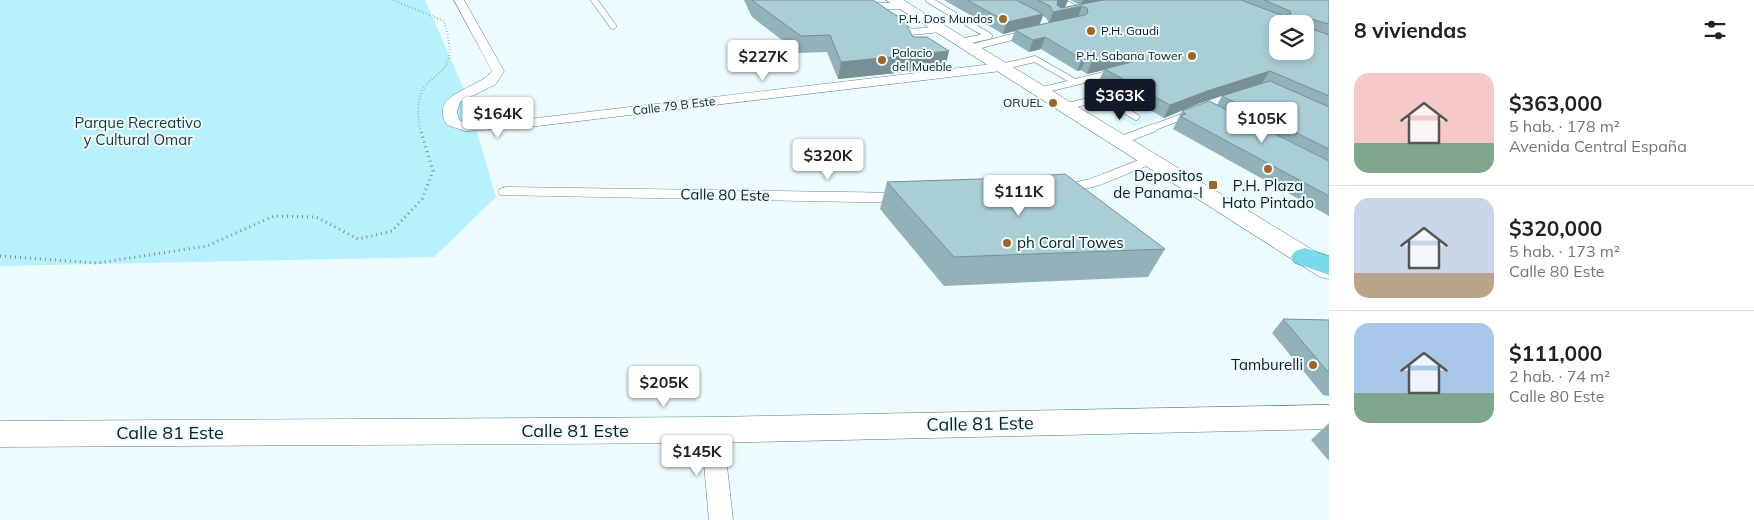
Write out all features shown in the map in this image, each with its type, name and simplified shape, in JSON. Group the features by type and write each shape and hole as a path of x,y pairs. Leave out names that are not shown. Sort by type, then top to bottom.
{"street":[{"name":"Calle 79 B Este","path":"459,0 498,71 492,80 456,97 451,105 450,115 452,122 466,127 529,123 1000,67"},
{"path":"892,10 941,29 1329,271"},
{"path":"1043,194 1095,182 1149,160"},
{"name":"Calle 80 Este","path":"506,192 921,198"},
{"name":"Calle 81 Este","path":"0,434 712,430 1329,417"},
{"path":"712,430 721,520"}],"lane":[{"path":"594,0 613,26"},
{"path":"929,0 989,36 966,45"},
{"path":"1059,0 1079,10"},
{"path":"892,10 868,5 892,10"},
{"path":"1065,13 1088,9"},
{"path":"966,45 1034,32"},
{"path":"1000,67 1035,59 1044,62 1075,82"},
{"path":"1039,91 1118,72"},
{"path":"1065,107 1103,97 1136,117"},
{"path":"1119,141 1194,112"}],"path":[{"path":"0,256 98,263 207,246 274,216 316,217 358,239 392,231 422,199 433,171 419,133 418,109 424,88 443,70 450,50 444,21 394,0"}],"shaded area":[{"path":"1161,73 1212,100 1134,126 1081,94"}],"green space":[{"name":"Parque Recreativo y Cultural Omar","path":"0,0 425,0 466,94 496,197 434,257 0,266"}],"building":[{"path":"752,0 873,0 897,16 901,15 913,37 927,37 949,51 841,62 830,35 801,36"},
{"path":"967,0 1016,0 1043,14 1007,22"},
{"path":"1038,0 1058,0 1057,5 1061,8 1104,0 1241,0 1281,15 1269,15 1269,60 1314,60 1314,30 1329,35 1329,96 1270,71 1170,105 1105,69 1135,61 1136,56 1133,52 1092,61 1086,58 1082,59 1045,37 1033,40 1015,30 1088,13 1087,8 1082,6 1053,12 1050,6"},
{"path":"1264,0 1329,0 1329,24 1314,20 1314,15 1287,15 1291,14 1290,11"},
{"path":"1270,81 1329,107 1329,149 1222,96"},
{"path":"1209,101 1329,161 1329,196 1180,116 1186,114 1182,111"},
{"path":"1065,174 1165,249 954,257 887,182 1011,178"},
{"path":"1283,319 1329,320 1329,373"}],"place":[{"name":"P.H. Dos Mundos","path":"1003,19"},
{"name":"P.H. Gaudi","path":"1091,31"},
{"name":"P.H. Sabana Tower","path":"1192,56"},
{"name":"Palacio del Mueble","path":"882,60"},
{"name":"ORUEL","path":"1053,103"},
{"name":"P.H. Plaza Hato Pintado","path":"1268,169"},
{"name":"Depositos de Panama-I","path":"1213,185"},
{"name":"ph Coral Towes","path":"1007,243"},
{"name":"Tamburelli","path":"1313,365"}]}
